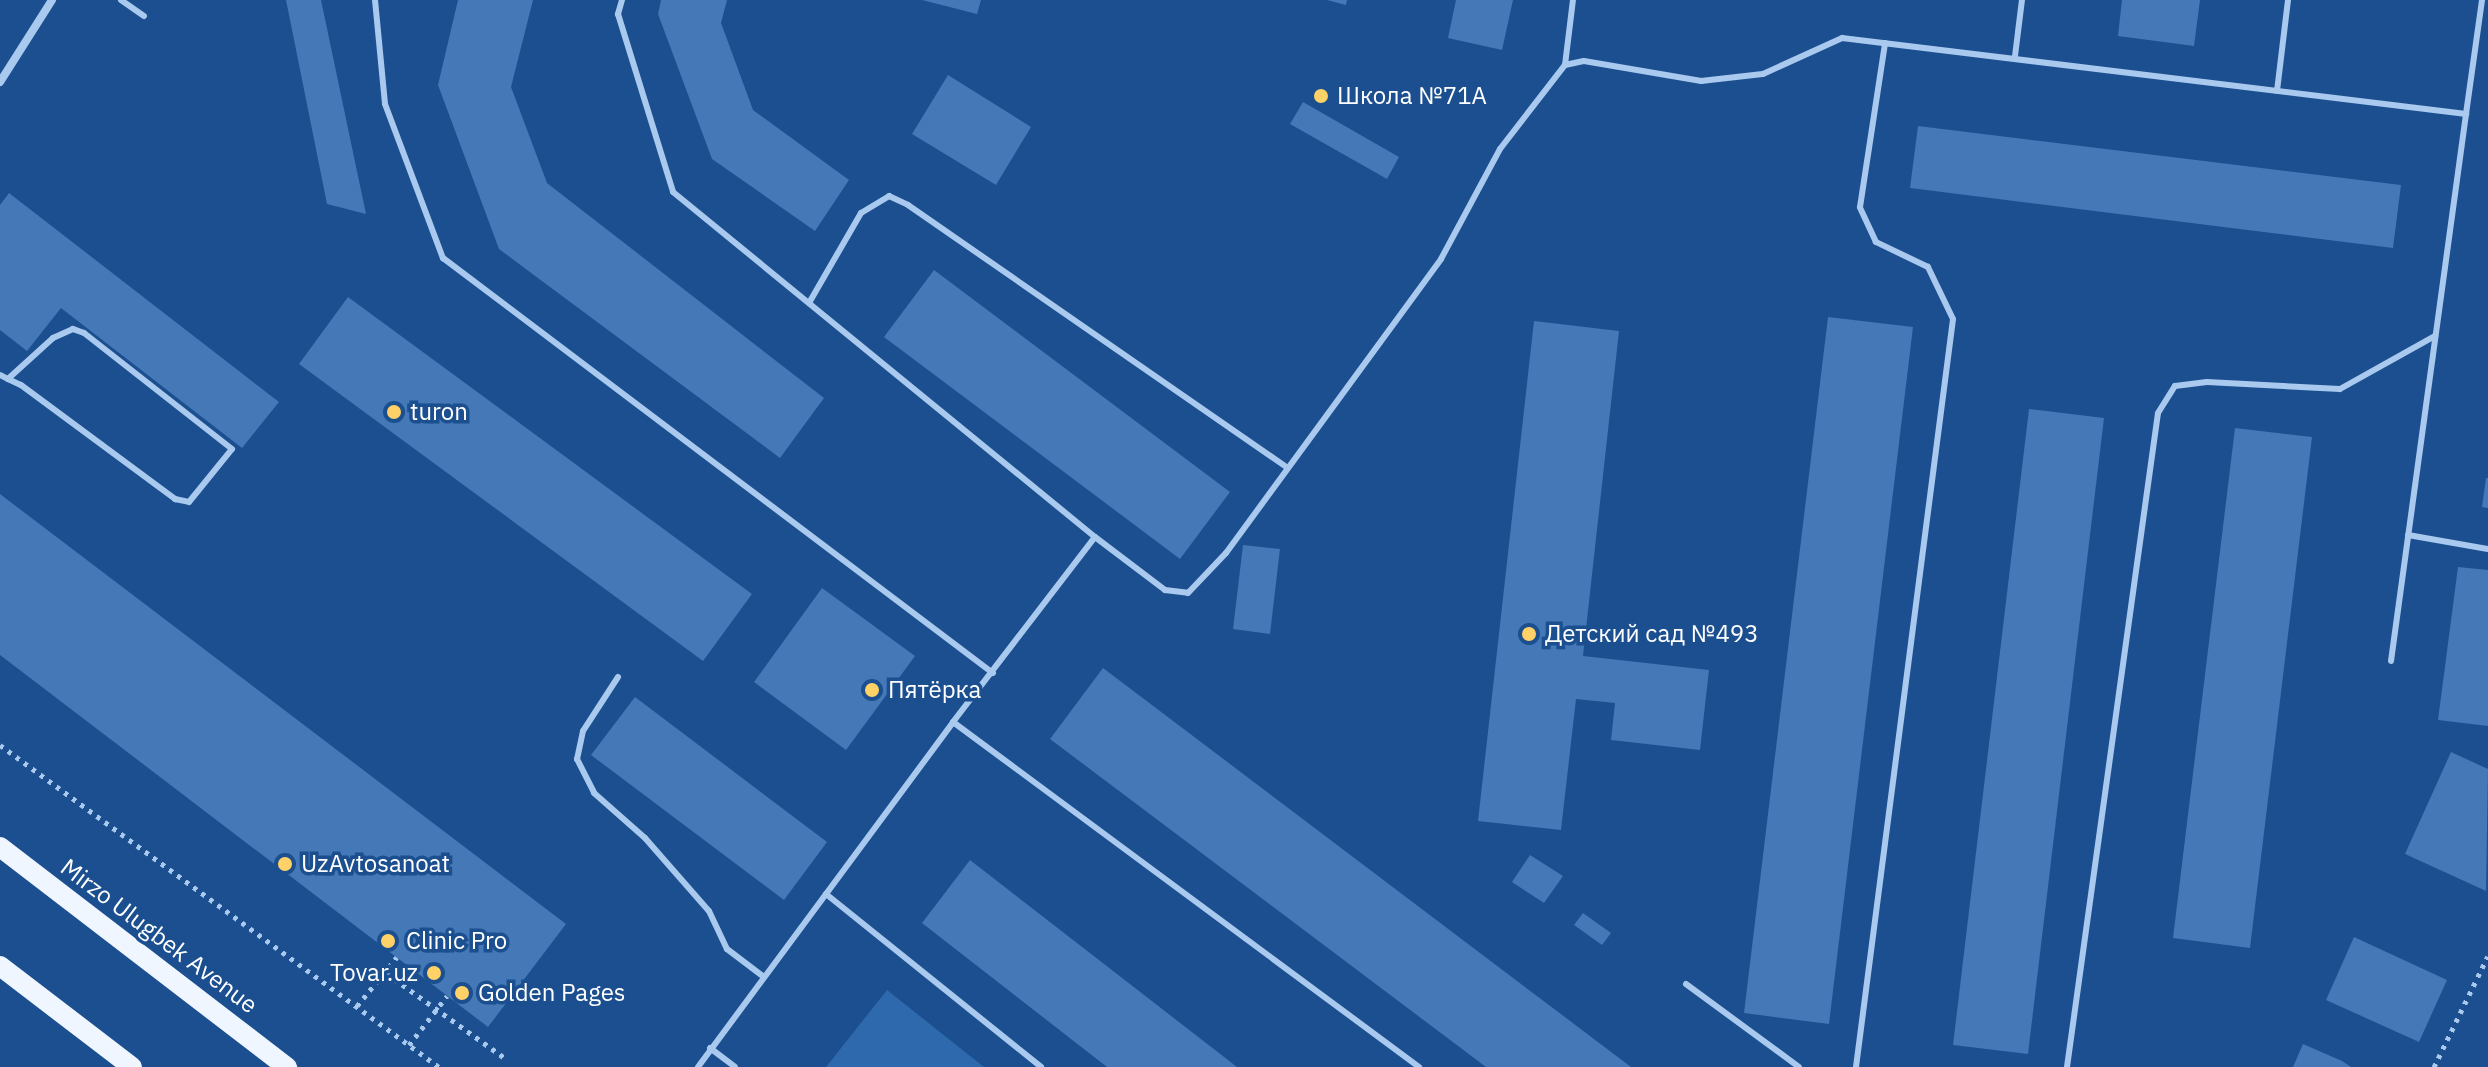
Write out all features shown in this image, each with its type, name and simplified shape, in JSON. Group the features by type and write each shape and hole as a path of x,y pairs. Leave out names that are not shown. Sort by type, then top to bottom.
{"main road":[{"name":"Mirzo Ulugbek Avenue","path":"0,847 287,1067"},
{"path":"0,966 132,1067"}],"street":[{"path":"0,82 52,0"}],"lane":[{"path":"121,0 144,16"},
{"path":"375,0 385,104 443,258 993,673"},
{"path":"622,0 618,14 673,192 1095,537 1165,590 1188,593 1226,553 1441,259 1500,149 1565,65 1573,0"},
{"path":"2015,56 2022,0"},
{"path":"2277,91 2288,0"},
{"path":"2391,661 2482,0"},
{"path":"1565,65 1584,61 1701,81 1763,74 1842,38 2015,56 2466,114"},
{"path":"1856,1067 1953,319 1928,267 1876,242 1860,207 1885,43"},
{"path":"809,303 861,213 889,196 908,205 1286,467"},
{"path":"0,375 8,379 21,385 175,499 189,502 232,449 84,333 73,329 53,338 8,379"},
{"path":"2067,1067 2158,413 2175,386 2197,383 2340,389 2435,336"},
{"path":"2408,535 2488,549"},
{"path":"698,1067 953,722 1095,537"},
{"path":"618,677 583,731 577,759 594,793 645,838 709,911 727,949 764,977"},
{"path":"953,722 1419,1067"},
{"path":"826,894 1041,1067"},
{"path":"1686,984 1799,1067"},
{"path":"710,1048 735,1067"}],"path":[{"path":"0,745 439,1067"},
{"path":"2434,1067 2488,956"},
{"path":"357,1006 397,957"},
{"path":"386,973 506,1059"},
{"path":"409,1045 447,996"}],"shaded area":[{"path":"887,990 984,1067 826,1067"}],"building":[{"path":"286,0 321,0 366,214 327,204"},
{"path":"458,0 533,0 511,87 547,183 824,398 780,458 499,249 438,85"},
{"path":"661,0 727,0 721,23 753,110 849,180 815,231 712,159 658,14"},
{"path":"922,0 981,0 977,14"},
{"path":"1327,0 1347,0 1346,5"},
{"path":"1456,0 1513,0 1502,50 1448,38"},
{"path":"2122,0 2200,0 2194,46 2118,36"},
{"path":"948,75 1031,127 996,185 912,134"},
{"path":"1303,102 1399,157 1387,179 1290,124"},
{"path":"1918,126 2401,185 2393,248 1910,188"},
{"path":"9,193 279,402 242,448 61,308 27,351 0,330 0,205"},
{"path":"934,270 1230,492 1180,559 884,337"},
{"path":"348,297 752,594 703,661 299,364"},
{"path":"1828,317 1913,327 1829,1024 1744,1013"},
{"path":"1534,321 1619,331 1583,656 1709,670 1700,750 1611,740 1615,703 1576,699 1561,830 1478,821"},
{"path":"2029,409 2104,418 2028,1054 1953,1045"},
{"path":"2235,428 2312,437 2250,948 2173,938"},
{"path":"2488,478 2488,508 2482,507"},
{"path":"0,494 566,924 488,1027 0,655"},
{"path":"1243,545 1280,549 1270,634 1233,629"},
{"path":"2458,567 2488,570 2488,726 2438,720"},
{"path":"822,588 915,656 846,750 754,682"},
{"path":"1103,668 1631,1067 1486,1067 1050,739"},
{"path":"635,697 827,842 784,900 591,755"},
{"path":"2451,752 2488,769 2486,891 2405,854"},
{"path":"1530,855 1563,876 1544,903 1512,882"},
{"path":"970,860 1237,1067 1107,1067 922,923"},
{"path":"1583,913 1611,933 1602,945 1574,925"},
{"path":"2354,937 2447,980 2419,1042 2326,1000"},
{"path":"2303,1044 2342,1061 2351,1067 2293,1067"}],"place":[{"name":"Школа №71А","path":"1321,96"},
{"name":"turon","path":"394,412"},
{"name":"Детский сад №493","path":"1529,634"},
{"name":"Пятёрка","path":"872,690"},
{"name":"UzAvtosanoat","path":"285,864"},
{"name":"Clinic Pro","path":"388,941"},
{"name":"Tovar.uz","path":"434,973"},
{"name":"Golden Pages","path":"462,993"}]}
